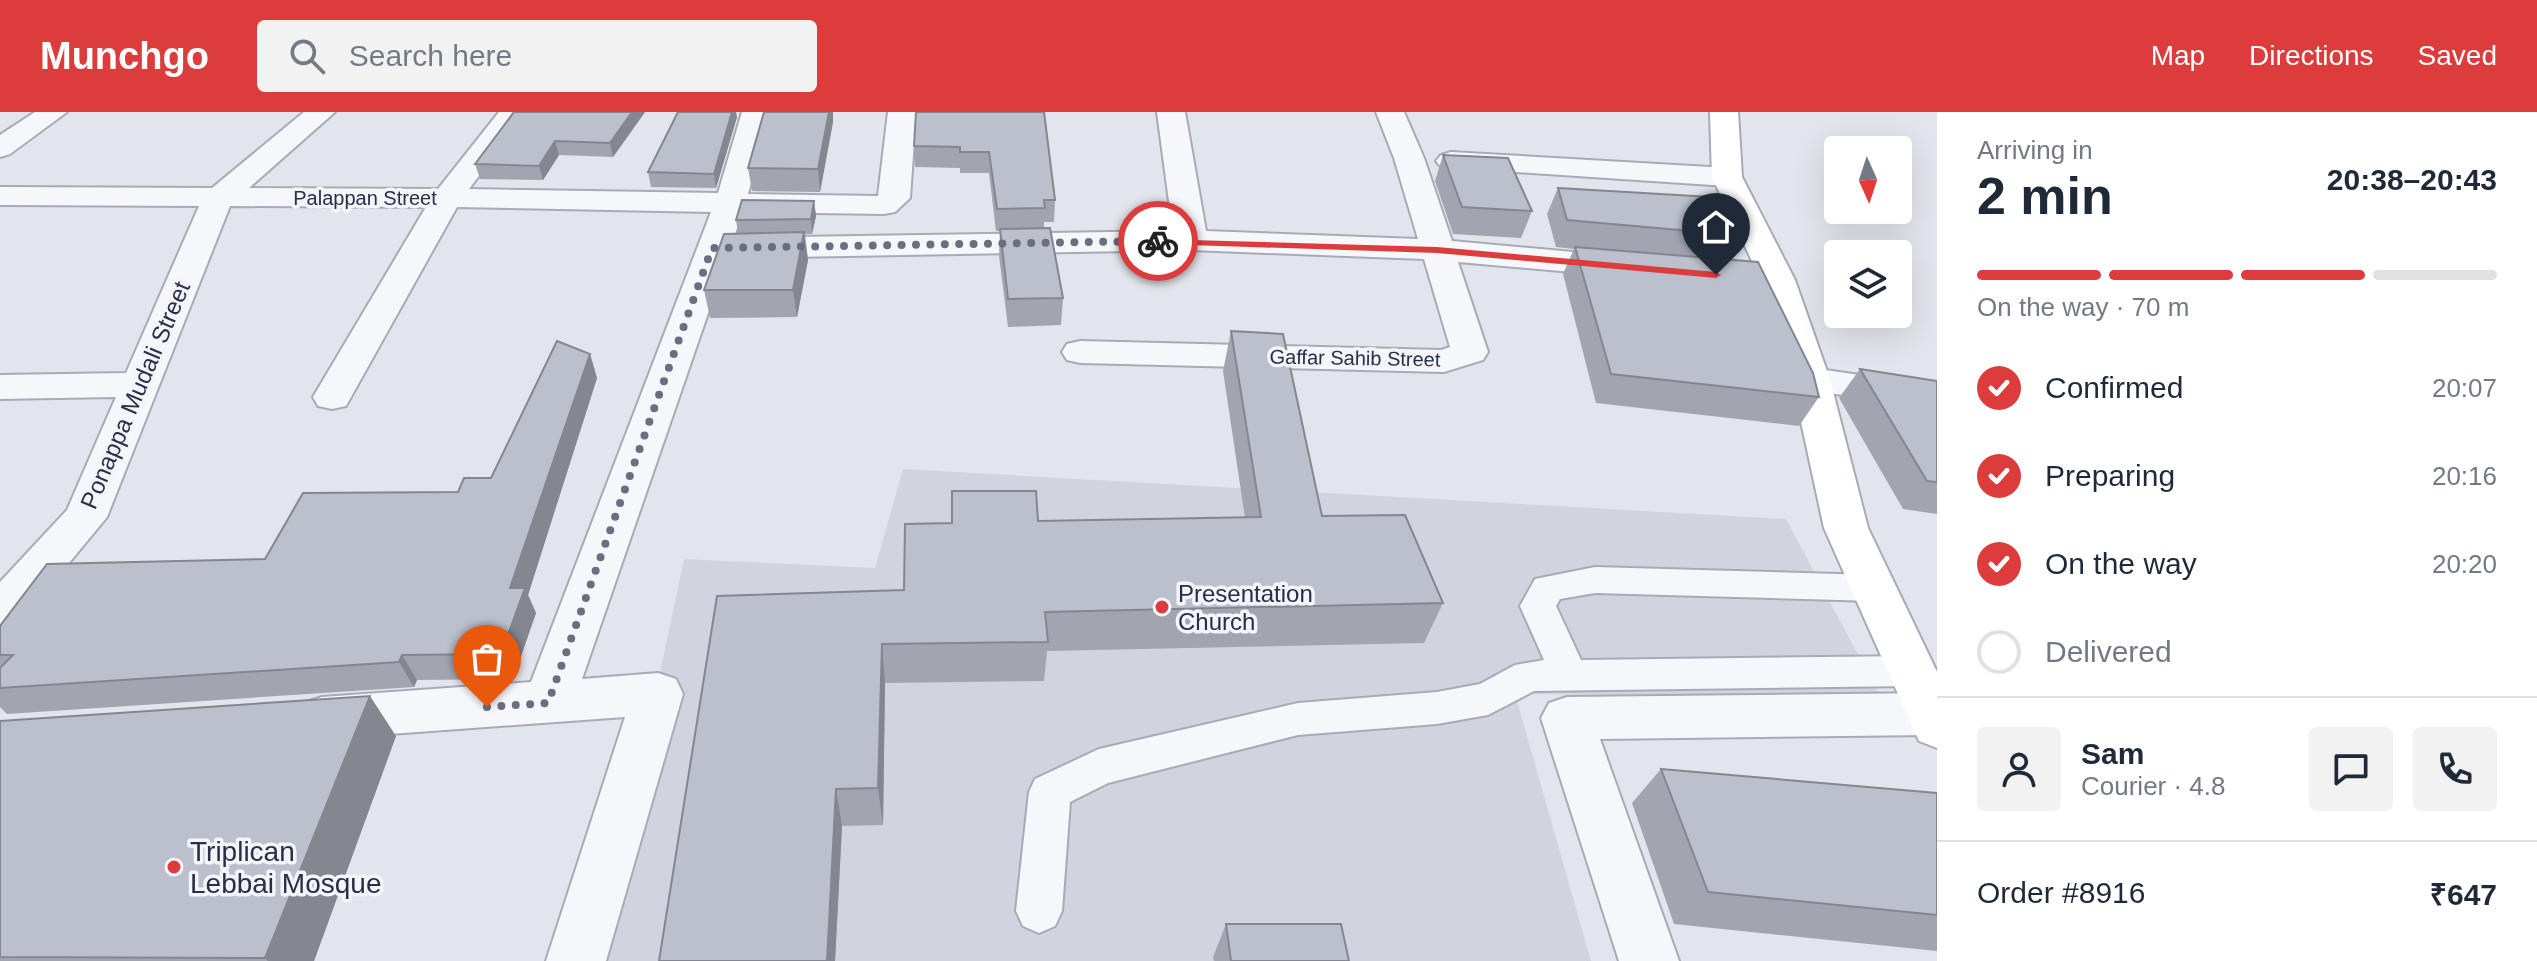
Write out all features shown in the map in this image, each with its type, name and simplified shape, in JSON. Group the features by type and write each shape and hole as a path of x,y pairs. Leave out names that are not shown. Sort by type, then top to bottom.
{"street":[{"path":"218,198 321,112"},
{"path":"332,397 447,198 513,112"},
{"path":"548,703 730,203 756,112"},
{"name":"Palappan Street","path":"0,196 891,203 895,198 902,112"},
{"path":"1171,112 1191,240"},
{"name":"Gaffar Sahib Street","path":"1080,352 1444,361 1470,352 1409,158 1390,112"},
{"path":"1649,961 1567,718 1926,704 1846,528 1811,380 1762,279 1727,177 1724,112"},
{"path":"0,114 48,115"},
{"path":"0,148 48,115"},
{"path":"1409,158 1727,177"},
{"name":"Ponappa Mudali Street","path":"0,613 85,517 218,198"},
{"path":"712,248 1191,240 1437,250 1654,269"},
{"path":"1811,380 1937,398"},
{"path":"0,387 140,385"},
{"path":"282,721 658,694 576,961"}],"lane":[{"path":"1570,676 1538,606 1548,588 1595,580 1873,588"},
{"path":"1039,911 1050,792 1099,767 1298,719 1450,706 1488,699 1528,676 1570,676 1926,704"}],"shaded area":[{"path":"903,469 1786,519 1881,698 1515,694 1591,961 599,961 684,559 875,568"}],"building":[{"path":"514,112 632,112 610,143 555,141 539,166 475,164"},
{"path":"678,112 732,112 714,174 648,172"},
{"path":"764,112 829,112 818,169 748,168"},
{"path":"916,112 1044,112 1055,200 1044,200 1045,208 997,209 989,152 960,152 960,147 914,146"},
{"path":"1443,155 1508,158 1532,211 1462,207"},
{"path":"1558,188 1711,197 1736,235 1567,220"},
{"path":"742,200 814,201 811,219 736,220"},
{"path":"1050,228 1063,298 1008,299 1000,229"},
{"path":"804,232 793,290 704,290 724,234"},
{"path":"1575,247 1758,262 1813,373 1819,397 1611,374"},
{"path":"1231,331 1283,334 1322,516 1405,515 1443,603 1045,612 1048,642 882,644 878,788 836,789 827,961 659,961 717,596 904,590 905,524 952,523 952,491 1036,491 1038,521 1261,517"},
{"path":"557,341 590,354 510,588 525,588 501,654 402,655 399,662 0,688 0,668 13,655 0,655 0,626 47,564 265,559 303,493 458,492 464,478 491,478"},
{"path":"1860,369 1937,381 1937,482 1927,481"},
{"name":"Triplican Lebbai Mosque","path":"370,696 265,958 0,957 0,721"},
{"path":"1661,769 1937,793 1937,915 1708,892"},
{"path":"1226,924 1341,924 1349,961 1231,961"}],"way so far":[{"path":"487,707 548,703 712,248 1158,241"}],"place":[{"name":"Presentation Church","path":"1162,607"},
{"name":"Triplican Lebbai Mosque","path":"174,867"}],"route":[{"path":"1158,241 1437,250 1716,275"}]}
